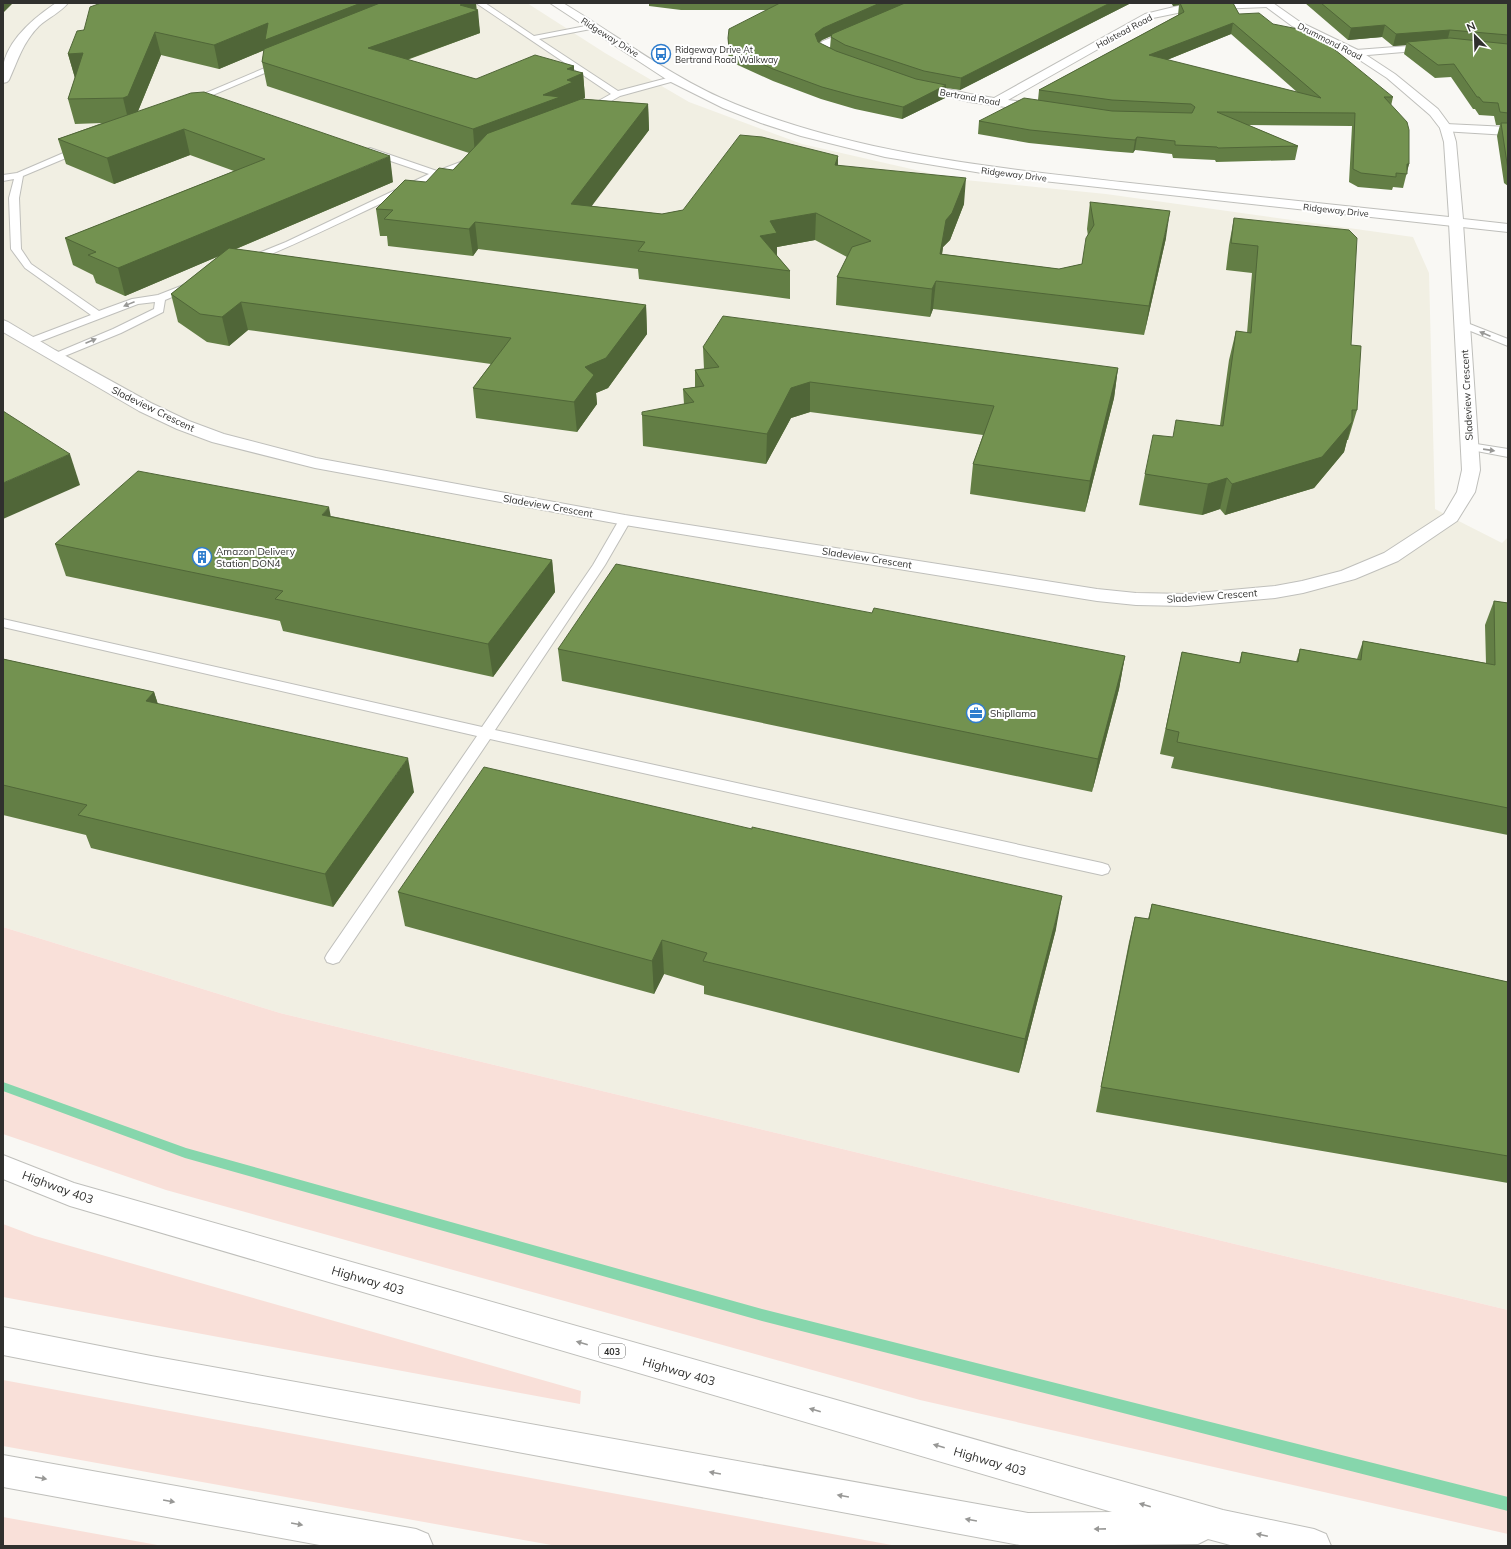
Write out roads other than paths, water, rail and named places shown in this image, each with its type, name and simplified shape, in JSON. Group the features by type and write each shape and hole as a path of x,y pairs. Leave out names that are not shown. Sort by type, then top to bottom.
{"main road":[{"path":"3,80 21,41 32,27 48,13 63,3"},
{"name":"Ridgeway Drive","path":"555,3 690,87 720,101 784,125 834,141 936,163 1010,174 1508,228"},
{"name":"Drummond Road","path":"1266,4 1296,24 1356,53 1391,76 1412,92 1434,112 1446,128 1452,158 1456,223"},
{"name":"Halstead Road","path":"995,102 1149,16 1167,10 1186,7 1266,4"},
{"path":"853,65 827,54 822,50 822,47 827,43 870,25"},
{"path":"1356,53 1447,46"},
{"name":"Bertrand Road","path":"907,84 970,98 1049,109"},
{"path":"1446,128 1508,132"},
{"name":"Sladeview Crescent","path":"3,325 145,407 183,425 218,438 315,463 625,520 1097,595 1136,599 1187,600 1275,592 1303,587 1348,575 1391,557 1451,517 1466,492 1472,470 1456,223"},
{"name":"Highway 403","path":"3,1167 70,1194 1029,1472 1223,1527 1314,1546"},
{"path":"3,1341 159,1371 1028,1530 1223,1527"},
{"path":"3,1471 416,1546"}],"lane":[{"path":"480,3 617,94"},
{"path":"534,38 593,26"},
{"path":"185,104 286,62"},
{"path":"582,119 585,112 617,94 675,78"},
{"path":"207,94 222,100"},
{"path":"3,178 19,175 91,144"},
{"path":"363,149 437,174"},
{"path":"239,265 289,244 437,174 480,158"},
{"path":"19,175 14,198 12,250 28,266 98,316"},
{"path":"32,341 136,301 160,298 196,283"},
{"path":"56,356 117,331 159,310 160,298"},
{"path":"1462,324 1508,343"},
{"path":"1470,447 1508,453"},
{"path":"333,958 599,565 625,520"},
{"path":"3,622 486,732 1102,869"}],"waterway":[{"path":"3,1086 185,1153 762,1315 1508,1504"}],"place":[{"name":"Ridgeway Drive At Bertrand Road Walkway","path":"661,54"},
{"name":"Amazon Delivery Station DON4","path":"202,557"},
{"name":"Shipllama","path":"976,713"}]}
